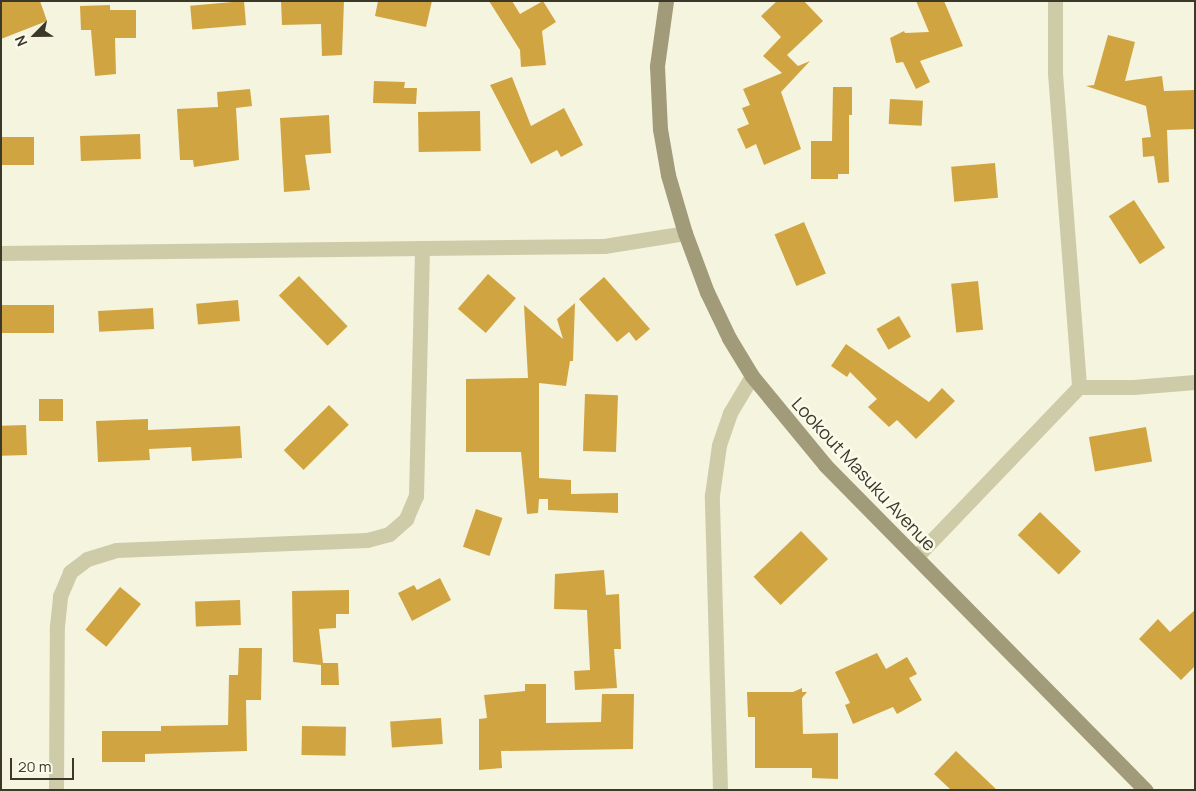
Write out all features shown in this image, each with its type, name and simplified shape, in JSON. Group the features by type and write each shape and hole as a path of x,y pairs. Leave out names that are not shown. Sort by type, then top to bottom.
{"street":[{"name":"Lookout Masuku Avenue","path":"666,1 657,66 660,129 668,176 684,233 729,338 752,376 825,466 1142,788"},
{"path":"1055,1 1056,73 1079,387"},
{"path":"1,252 604,246 684,233"},
{"path":"56,790 57,626 60,596 70,572 87,559 116,550 367,540 389,534 406,519 416,496 422,249"},
{"path":"720,790 712,495 720,444 730,413 752,376"},
{"path":"916,557 1079,387 1133,387 1195,382"}],"building":[{"path":"1,1 40,1 47,21 1,39"},
{"path":"244,1 246,25 192,30 190,6"},
{"path":"281,1 344,1 342,55 322,56 321,24 282,25"},
{"path":"378,1 432,1 426,27 375,16"},
{"path":"489,1 512,1 520,14 543,1 556,22 542,31 546,65 521,67 520,50"},
{"path":"777,1 804,1 823,21 787,55 798,66 810,61 781,92 801,149 764,165 756,144 746,149 737,129 749,124 742,108 750,105 743,89 782,73 763,56 781,37 761,16"},
{"path":"916,1 944,1 963,46 920,61 930,82 916,89 903,62 896,63 890,38 904,31 905,33 929,32"},
{"path":"110,5 110,10 136,10 136,38 115,38 116,74 95,76 91,30 81,30 80,6"},
{"path":"1108,35 1135,42 1125,81 1162,76 1164,91 1195,90 1195,129 1167,130 1169,182 1158,183 1154,156 1143,157 1142,138 1151,137 1146,106 1086,86 1094,85"},
{"path":"512,77 531,126 564,108 583,145 561,157 557,150 531,164 490,85"},
{"path":"374,81 405,82 404,88 417,88 416,104 373,103"},
{"path":"833,87 852,87 852,115 849,115 849,174 838,174 838,179 811,179 811,141 832,141"},
{"path":"250,89 252,106 236,108 239,160 194,167 193,160 180,160 177,109 218,107 217,92"},
{"path":"890,99 923,101 922,126 889,124"},
{"path":"480,111 481,151 419,152 418,112"},
{"path":"329,115 331,153 305,155 310,190 284,192 280,118"},
{"path":"140,134 141,159 81,161 80,136"},
{"path":"1,137 34,137 34,165 1,165"},
{"path":"995,163 998,198 954,202 951,167"},
{"path":"1134,200 1165,248 1140,264 1109,216"},
{"path":"804,222 826,274 796,286 775,235"},
{"path":"488,274 516,298 486,333 458,309"},
{"path":"299,276 348,326 327,346 279,295"},
{"path":"604,277 650,329 636,341 629,332 617,342 579,299"},
{"path":"978,281 983,330 956,333 951,284"},
{"path":"238,300 240,321 198,325 196,304"},
{"path":"575,303 573,361 570,361 566,386 539,383 539,478 571,480 571,494 618,493 618,513 548,510 548,499 539,499 538,513 527,514 521,452 466,452 466,379 528,378 524,305 563,339 557,319"},
{"path":"1,305 54,305 54,333 1,333"},
{"path":"153,308 154,329 99,332 98,311"},
{"path":"899,316 911,337 888,350 876,329"},
{"path":"846,344 929,402 942,388 955,401 916,439 897,420 889,427 868,407 877,399 850,372 847,377 831,366"},
{"path":"585,394 618,395 616,452 583,451"},
{"path":"39,399 63,399 63,421 39,421"},
{"path":"329,405 349,425 304,470 284,450"},
{"path":"148,419 148,430 240,426 242,458 192,461 191,447 149,449 150,460 98,462 96,421"},
{"path":"26,425 27,455 2,456 1,426"},
{"path":"1146,427 1152,461 1095,472 1089,437"},
{"path":"476,509 502,518 489,556 463,547"},
{"path":"1040,512 1081,552 1059,575 1018,535"},
{"path":"801,531 828,559 781,605 754,577"},
{"path":"604,570 606,595 619,594 621,649 614,649 617,688 575,690 574,671 590,670 587,610 554,609 555,574"},
{"path":"440,578 451,600 412,621 398,593 414,585 417,590"},
{"path":"120,587 141,604 106,647 85,630"},
{"path":"349,590 349,614 336,614 336,628 319,629 323,663 338,663 339,685 321,685 321,665 293,662 292,591"},
{"path":"240,600 241,625 196,627 195,602"},
{"path":"1195,610 1195,666 1181,680 1139,639 1158,619 1170,632"},
{"path":"239,648 262,648 261,700 246,700 247,751 145,754 145,762 102,762 102,731 161,731 161,726 228,725 229,675 238,675"},
{"path":"877,653 886,669 907,657 917,674 909,678 922,700 897,714 893,707 853,724 845,705 850,703 835,672"},
{"path":"525,684 546,684 546,723 601,722 602,694 634,694 633,749 501,751 502,768 479,770 479,719 487,718 484,695 525,691"},
{"path":"802,688 802,692 807,692 802,698 803,734 838,733 838,779 812,778 812,768 755,768 755,717 748,717 747,692 793,692"},
{"path":"441,718 443,744 392,747 390,722"},
{"path":"302,726 346,727 345,756 301,755"},
{"path":"956,751 997,790 951,790 934,774"}]}
